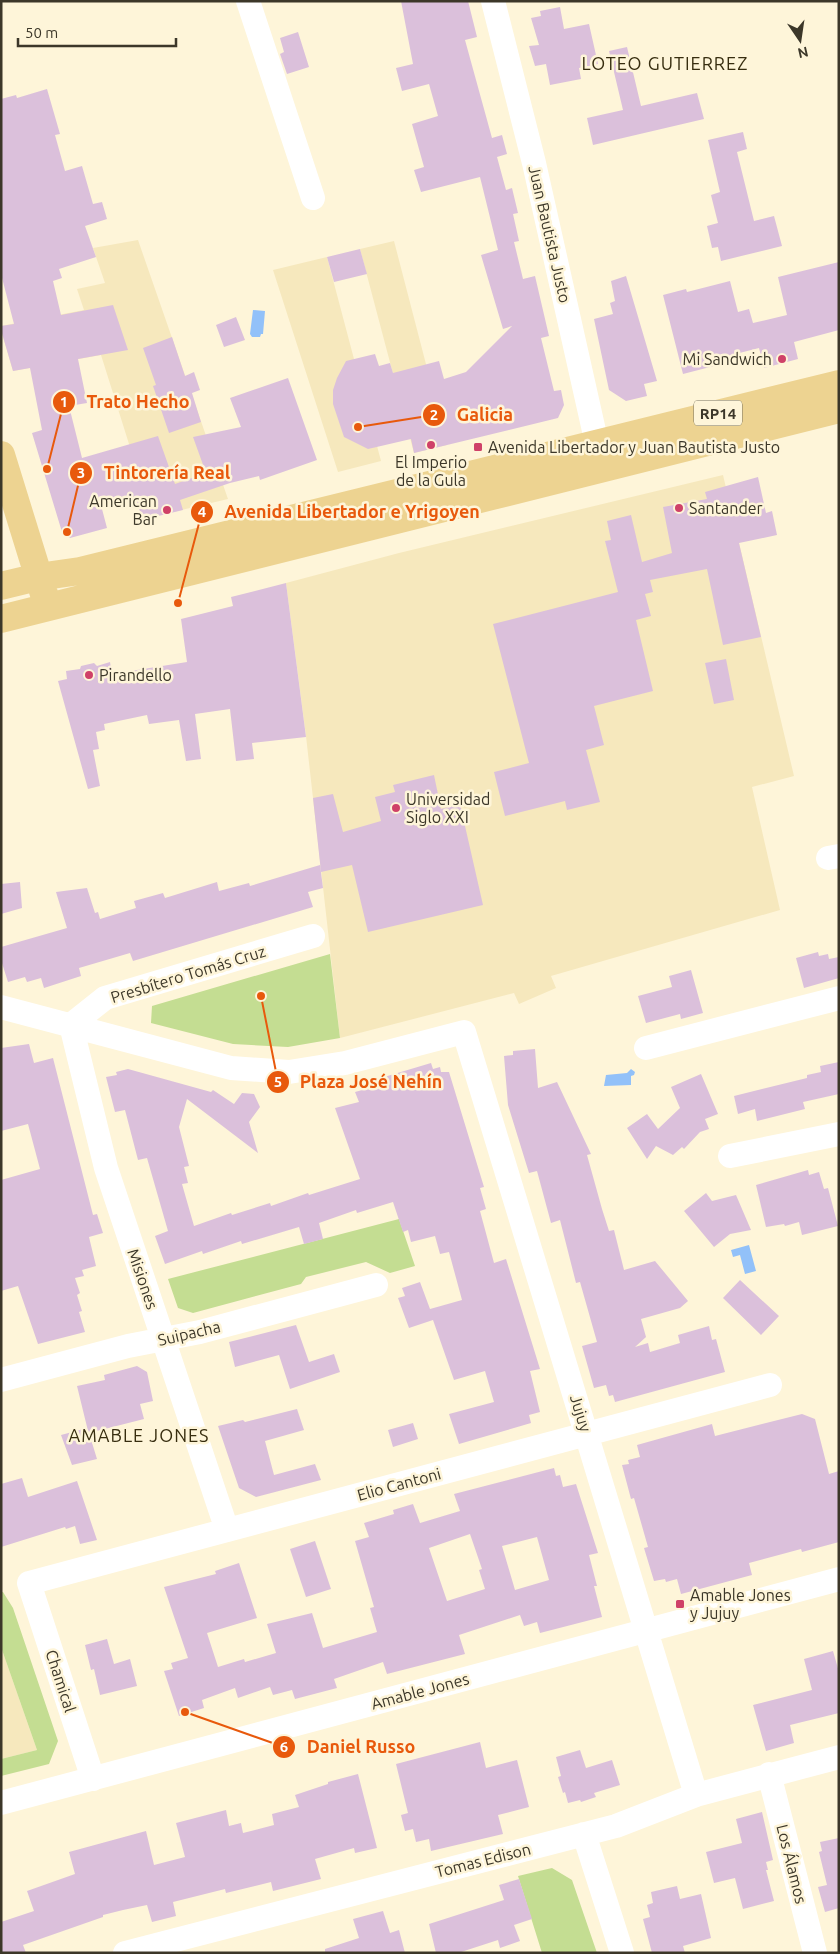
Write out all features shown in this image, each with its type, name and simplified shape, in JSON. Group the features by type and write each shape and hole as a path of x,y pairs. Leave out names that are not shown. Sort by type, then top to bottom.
{"main road":[{"name":"RP14","path":"1,619 600,455 839,384"},
{"name":"RP14","path":"1,586 38,577 80,571 600,455 839,409"},
{"path":"1,455 48,607"}],"street":[{"path":"248,1 313,198"},
{"name":"Juan Bautista Justo","path":"493,1 534,163 600,455"},
{"name":"Presbítero Tomás Cruz","path":"71,1025 105,998 313,936"},
{"path":"646,1048 839,998"},
{"path":"1,1007 71,1025"},
{"name":"Jujuy","path":"71,1025 231,1068 289,1072 345,1063 464,1032 696,1794"},
{"name":"Misiones","path":"71,1025 106,1168 227,1530"},
{"path":"730,1156 839,1134"},
{"name":"Suipacha","path":"1,1380 128,1346 200,1332 376,1285"},
{"name":"Elio Cantoni","path":"29,1583 770,1385"},
{"name":"Amable Jones","path":"1,1803 839,1580"},
{"name":"Chamical","path":"29,1583 93,1778"},
{"name":"Tomas Edison","path":"125,1953 616,1826 696,1794 839,1756"},
{"name":"Los Álamos","path":"769,1774 815,1953"},
{"path":"584,1834 622,1953"}],"shaded area":[{"path":"138,240 228,499 152,517 101,355 13,371 1,330 1,326 84,310 77,289 105,283 93,248"},
{"path":"394,241 447,445 414,453 360,249"},
{"path":"327,257 381,461 338,472 273,270"},
{"path":"723,475 794,776 752,787 780,910 551,976 556,988 519,1004 514,993 340,1038 306,736 286,583 399,553"},
{"path":"1,1647 37,1750 1,1759"}],"green space":[{"path":"330,954 340,1038 288,1047 233,1044 151,1023 152,1006"},
{"path":"399,1219 415,1266 390,1273 366,1262 306,1277 301,1284 193,1313 178,1308 168,1279"},
{"path":"1,1592 3,1592 13,1608 58,1741 49,1764 1,1776 1,1759 37,1750 1,1647"},
{"path":"552,1868 572,1880 597,1953 542,1953 518,1876"}],"water":[{"path":"253,310 265,311 263,334 260,337 252,337 250,334"},
{"path":"631,1069 635,1072 631,1076 631,1085 604,1086 606,1075 627,1073"},
{"path":"749,1245 756,1271 745,1274 740,1255 733,1257 731,1250"}],"building":[{"path":"401,1 468,1 477,37 465,40 492,138 502,135 507,154 497,157 506,190 512,188 518,213 513,214 519,241 514,242 523,279 535,276 549,336 541,338 554,391 561,390 564,405 558,418 414,453 411,439 368,449 344,437 333,404 333,390 346,361 375,354 379,366 390,363 393,373 439,361 444,379 466,372 512,326 503,329 481,255 498,250 480,177 421,192 414,170 424,167 412,124 438,116 429,84 402,91 396,68 413,64"},
{"path":"560,7 564,29 589,24 598,64 579,68 581,79 550,85 546,64 535,66 529,46 539,45 531,18 541,16 540,11"},
{"path":"298,32 309,67 287,74 280,54 284,52 280,38"},
{"path":"627,47 641,106 697,93 704,119 593,145 587,118 623,110 609,51"},
{"path":"47,89 60,134 55,135 65,171 82,166 93,204 102,202 107,219 85,226 96,257 59,269 62,278 53,281 61,315 113,305 128,350 78,359 87,403 69,406 82,458 158,436 175,484 206,473 193,437 241,427 230,398 288,378 317,460 260,480 259,476 230,483 180,500 183,510 142,520 137,501 102,509 107,528 70,538 62,532 32,433 42,430 30,368 13,371 1,330 1,326 14,324 1,274 1,99 16,95 17,98"},
{"path":"743,132 747,149 737,152 754,221 774,216 782,246 721,261 718,247 712,248 707,226 718,223 711,195 720,192 708,140"},
{"path":"360,249 367,274 334,282 327,257"},
{"path":"839,262 839,330 794,342 798,359 764,368 759,348 712,360 714,366 683,374 663,295 686,289 687,292 730,281 738,312 749,309 753,323 787,315 778,277"},
{"path":"626,276 657,381 644,384 647,396 626,401 609,390 594,319 613,314 610,303 615,301 611,281"},
{"path":"236,317 245,340 224,347 216,325"},
{"path":"172,337 185,376 194,372 200,390 192,393 201,422 169,433 153,386 156,385 143,348"},
{"path":"758,477 766,513 772,511 777,535 739,543 761,637 723,645 707,569 650,580 653,592 645,594 651,616 636,620 653,691 594,706 604,745 586,750 600,802 567,810 565,801 505,816 494,772 529,763 493,624 618,592 605,541 611,540 607,521 631,515 642,562 672,553 663,507 707,499 705,492"},
{"path":"286,583 306,737 252,743 254,759 236,761 230,709 195,714 201,759 186,761 179,720 149,724 147,715 104,724 105,730 96,732 99,749 93,750 100,786 88,789 58,681 67,679 66,671 80,669 81,666 94,663 97,666 110,662 112,674 187,662 181,619 233,606 231,597"},
{"path":"726,659 734,700 714,704 705,663"},
{"path":"434,775 441,809 460,804 483,905 368,932 352,865 321,872 313,798 333,794 343,832 381,821 375,797 395,792 393,785"},
{"path":"320,865 323,888 308,892 313,907 133,961 130,953 79,968 81,976 44,988 41,978 27,982 25,977 8,982 1,960 1,947 67,928 56,892 87,888 95,913 98,912 100,919 136,908 134,901 163,893 165,898 217,882 219,891 249,883 250,886"},
{"path":"20,882 22,908 1,914 1,884"},
{"path":"818,952 819,956 828,954 829,959 839,957 839,978 804,988 796,958"},
{"path":"691,970 703,1013 681,1019 680,1014 646,1023 638,996 672,987 669,976"},
{"path":"29,1044 34,1063 53,1058 93,1215 97,1214 103,1233 89,1237 96,1266 82,1270 84,1276 75,1278 80,1293 77,1295 82,1311 79,1312 85,1332 38,1344 18,1286 1,1291 1,1180 40,1169 28,1124 1,1131 1,1048"},
{"path":"535,1049 538,1088 557,1082 591,1154 587,1155 602,1209 609,1231 614,1230 624,1270 655,1261 688,1301 680,1308 641,1319 646,1337 635,1347 648,1343 650,1352 680,1343 678,1335 709,1326 712,1340 716,1339 725,1372 615,1402 613,1395 609,1396 606,1385 594,1388 582,1346 597,1342 580,1282 576,1283 560,1220 551,1223 537,1171 529,1173 508,1105 504,1056 513,1055 513,1051"},
{"path":"839,1062 839,1094 803,1102 805,1109 757,1121 755,1109 738,1114 734,1096 807,1078 807,1075 821,1072 820,1066"},
{"path":"431,1063 433,1069 440,1067 441,1072 449,1072 484,1187 480,1188 486,1209 480,1211 494,1263 506,1259 540,1369 530,1371 540,1412 529,1415 531,1423 459,1444 449,1414 494,1402 485,1371 454,1380 433,1320 409,1328 398,1298 405,1296 402,1288 420,1282 430,1309 462,1300 449,1252 440,1254 435,1236 411,1242 408,1230 403,1232 393,1202 357,1213 356,1210 319,1223 323,1239 304,1244 299,1227 242,1244 241,1241 203,1254 202,1251 165,1264 155,1236 168,1231 147,1158 138,1160 125,1110 115,1112 106,1077 117,1075 116,1072 128,1069 211,1092 213,1090 234,1104 242,1093 254,1094 260,1107 249,1122 258,1153 187,1099 179,1127 189,1166 184,1167 188,1183 182,1184 194,1226 231,1213 232,1215 270,1203 271,1206 308,1193 309,1195 360,1179 335,1108 359,1102 355,1092 366,1089 364,1083"},
{"path":"701,1074 718,1114 705,1119 709,1129 700,1132 684,1149 682,1147 673,1155 656,1146 647,1159 627,1128 647,1114 658,1129 680,1108 671,1087"},
{"path":"808,1170 809,1175 819,1172 824,1189 828,1188 838,1226 802,1235 799,1222 785,1226 784,1224 766,1227 756,1185"},
{"path":"706,1193 712,1201 736,1195 751,1230 730,1234 714,1247 684,1211"},
{"path":"740,1280 779,1316 761,1335 723,1298"},
{"path":"296,1325 309,1362 334,1354 340,1372 290,1389 279,1355 235,1367 229,1342"},
{"path":"137,1366 147,1372 153,1401 140,1404 144,1419 89,1433 97,1459 72,1465 61,1435 87,1428 88,1431 77,1386 105,1380 104,1375"},
{"path":"297,1409 304,1430 265,1441 274,1475 315,1464 321,1480 256,1497 239,1488 218,1426 243,1420 245,1422"},
{"path":"802,1414 815,1419 829,1474 839,1471 839,1542 802,1552 801,1549 749,1563 752,1575 681,1594 677,1579 666,1582 665,1579 654,1581 644,1548 648,1547 634,1498 631,1499 622,1465 629,1464 628,1460 640,1457 637,1445 712,1424 715,1436"},
{"path":"413,1423 418,1439 393,1447 388,1430"},
{"path":"554,1468 556,1476 560,1475 563,1487 576,1484 598,1553 589,1555 602,1617 540,1633 537,1622 524,1626 520,1615 459,1635 465,1654 387,1674 383,1662 334,1679 337,1688 295,1699 292,1690 273,1695 270,1687 238,1698 235,1688 202,1700 204,1708 179,1716 164,1671 173,1669 171,1663 188,1658 164,1587 216,1574 215,1571 239,1563 257,1618 207,1633 218,1667 244,1659 245,1662 276,1653 267,1624 312,1613 323,1648 377,1632 370,1608 374,1607 355,1541 369,1537 364,1523 394,1514 393,1510 413,1504 420,1523 460,1511 454,1494","holes":["470,1534 482,1569 479,1570 485,1589 447,1601 429,1548","537,1537 549,1580 515,1590 502,1546"]},
{"path":"22,1478 28,1497 77,1481 97,1540 80,1544 75,1526 66,1529 65,1527 1,1547 1,1484"},
{"path":"315,1541 331,1589 306,1597 290,1549"},
{"path":"107,1639 114,1664 130,1659 137,1686 100,1695 94,1669 91,1670 85,1645"},
{"path":"833,1651 839,1672 839,1713 790,1725 794,1743 766,1751 753,1705 812,1690 804,1659"},
{"path":"480,1742 486,1768 517,1760 529,1807 498,1815 503,1834 431,1851 429,1839 416,1842 413,1829 405,1831 401,1815 408,1813 396,1764"},
{"path":"580,1750 586,1768 612,1760 620,1785 594,1793 596,1797 581,1802 580,1800 568,1803 558,1777 561,1776 556,1757"},
{"path":"358,1774 377,1848 355,1853 354,1848 315,1859 321,1879 273,1891 271,1882 226,1893 225,1889 173,1902 176,1916 152,1922 147,1905 123,1910 103,1915 103,1917 23,1945 26,1953 1,1953 1,1922 34,1911 27,1891 75,1874 69,1852 146,1831 154,1865 185,1857 176,1823 226,1810 229,1826 241,1823 243,1833 274,1825 272,1814 299,1807 295,1795 328,1784 328,1782"},
{"path":"762,1812 773,1860 766,1862 768,1870 766,1870 774,1901 743,1909 735,1878 714,1883 706,1852 742,1843 736,1819"},
{"path":"839,1838 839,1908 825,1912 818,1887 827,1885 819,1852 822,1851 820,1842"},
{"path":"519,1879 532,1919 514,1925 520,1941 500,1948 498,1940 458,1953 436,1953 429,1924 504,1900 499,1885"},
{"path":"677,1886 680,1899 701,1894 711,1938 683,1946 685,1953 652,1953 643,1919 650,1917 647,1905 653,1903 651,1892"},
{"path":"383,1911 390,1933 399,1930 405,1953 325,1953 325,1949 359,1938 353,1919"}],"place":[{"name":"Mi Sandwich","path":"782,359"},
{"name":"Galicia","path":"358,427"},
{"name":"El Imperio de la Gula","path":"431,445"},
{"name":"Avenida Libertador y Juan Bautista Justo","path":"478,447"},
{"name":"Trato Hecho","path":"47,469"},
{"name":"Santander","path":"679,508"},
{"name":"American Bar","path":"167,510"},
{"name":"Tintorería Real","path":"67,532"},
{"name":"Avenida Libertador e Yrigoyen","path":"178,603"},
{"name":"Pirandello","path":"89,675"},
{"name":"Universidad Siglo XXI","path":"396,808"},
{"name":"Plaza José Nehín","path":"261,996"},
{"name":"Amable Jones y Jujuy","path":"680,1604"},
{"name":"Daniel Russo","path":"185,1712"}],"district":[{"name":"LOTEO GUTIERREZ","path":"665,63"},
{"name":"AMABLE JONES","path":"139,1435"}]}
